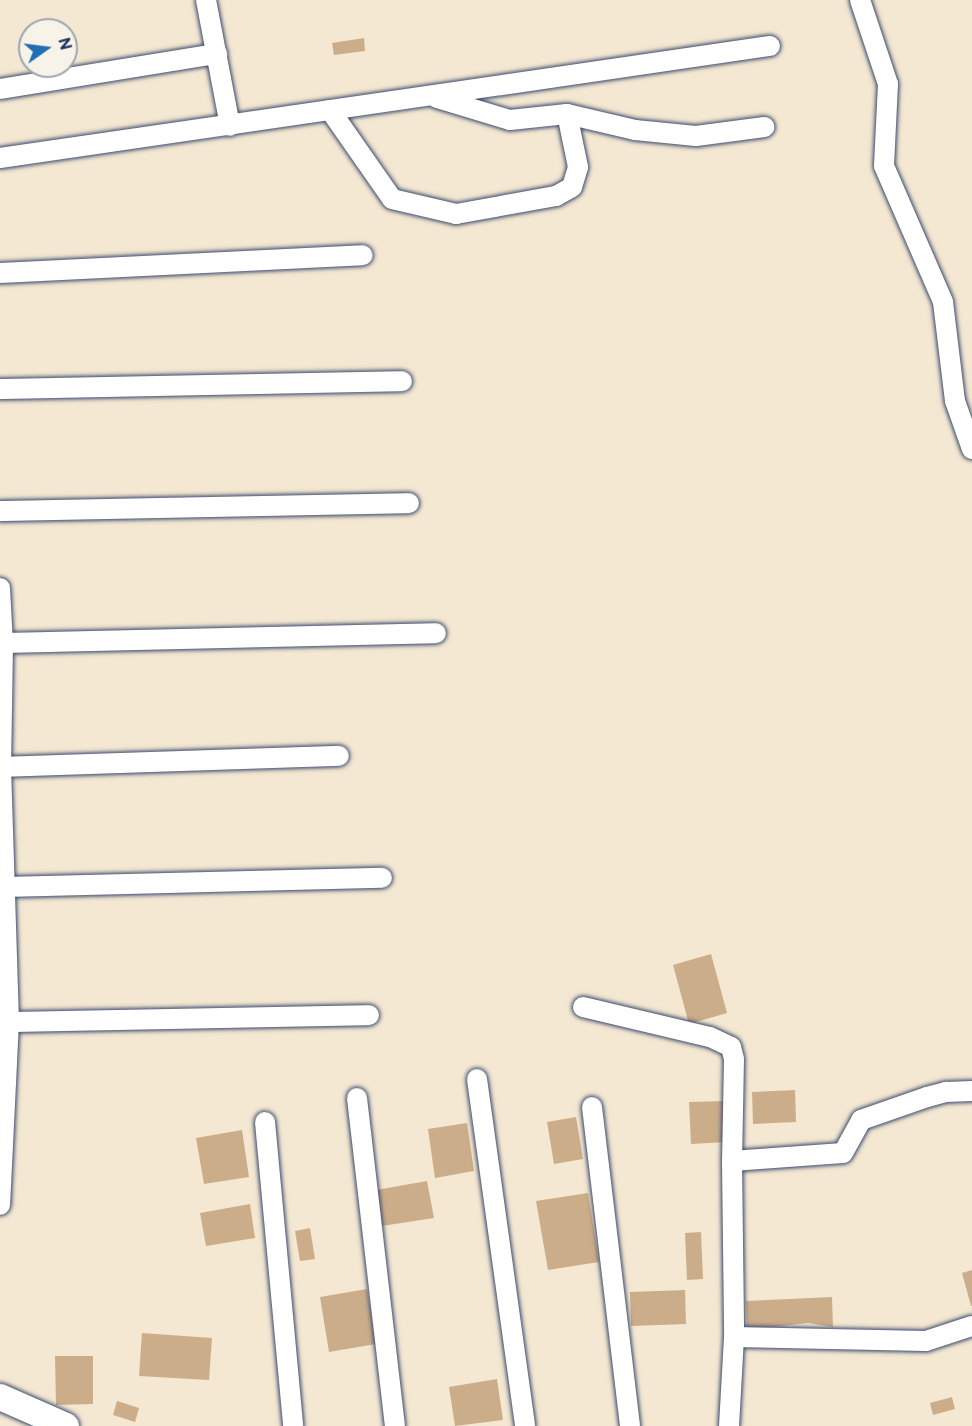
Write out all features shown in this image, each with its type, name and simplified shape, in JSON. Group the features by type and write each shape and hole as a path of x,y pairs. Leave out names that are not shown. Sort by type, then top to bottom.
{"street":[{"path":"206,0 230,126"},
{"path":"860,0 888,84 884,166 943,302 955,401 972,448"},
{"path":"0,158 770,46"},
{"path":"0,89 217,54"},
{"path":"431,96 510,120 567,114 635,130 696,136 764,127"},
{"path":"330,110 392,199 456,214 556,196 572,187 578,167 567,114"},
{"path":"0,273 363,255"},
{"path":"0,389 402,381"},
{"path":"0,511 409,503"},
{"path":"0,588 3,643 1,824 9,1022 4,1059 0,1205"},
{"path":"3,643 436,633"},
{"path":"1,766 339,756"},
{"path":"4,887 382,878"},
{"path":"583,1007 710,1037 731,1047 734,1059 732,1161 734,1337 729,1426"},
{"path":"9,1022 369,1015"},
{"path":"477,1079 525,1426"},
{"path":"732,1161 843,1153 861,1120 936,1094 969,1089 972,1091"},
{"path":"357,1098 395,1426"},
{"path":"592,1107 630,1426"},
{"path":"265,1122 293,1426"},
{"path":"734,1337 926,1341 972,1326"},
{"path":"0,1397 66,1426"}],"building":[{"path":"364,38 365,51 334,55 332,43"},
{"path":"711,954 727,1013 689,1024 673,965"},
{"path":"795,1090 796,1122 753,1124 752,1092"},
{"path":"725,1101 727,1142 691,1144 689,1102"},
{"path":"576,1117 583,1159 554,1164 547,1122"},
{"path":"467,1123 474,1171 435,1178 428,1129"},
{"path":"242,1130 249,1177 204,1184 196,1138"},
{"path":"427,1181 434,1218 382,1226 376,1190"},
{"path":"588,1193 599,1262 548,1270 536,1201"},
{"path":"250,1204 255,1238 206,1246 200,1213"},
{"path":"310,1228 315,1259 300,1261 295,1231"},
{"path":"701,1232 703,1279 687,1280 685,1233"},
{"path":"972,1270 972,1306 971,1306 962,1273"},
{"path":"367,1289 376,1344 329,1352 320,1297"},
{"path":"685,1290 686,1324 631,1326 630,1292"},
{"path":"832,1297 833,1327 808,1323 747,1330 746,1301"},
{"path":"142,1333 212,1338 209,1380 139,1376"},
{"path":"55,1356 93,1356 93,1404 56,1405"},
{"path":"497,1379 503,1420 455,1426 449,1387"},
{"path":"952,1397 955,1409 933,1415 930,1403"},
{"path":"117,1401 139,1408 135,1422 113,1415"}]}
